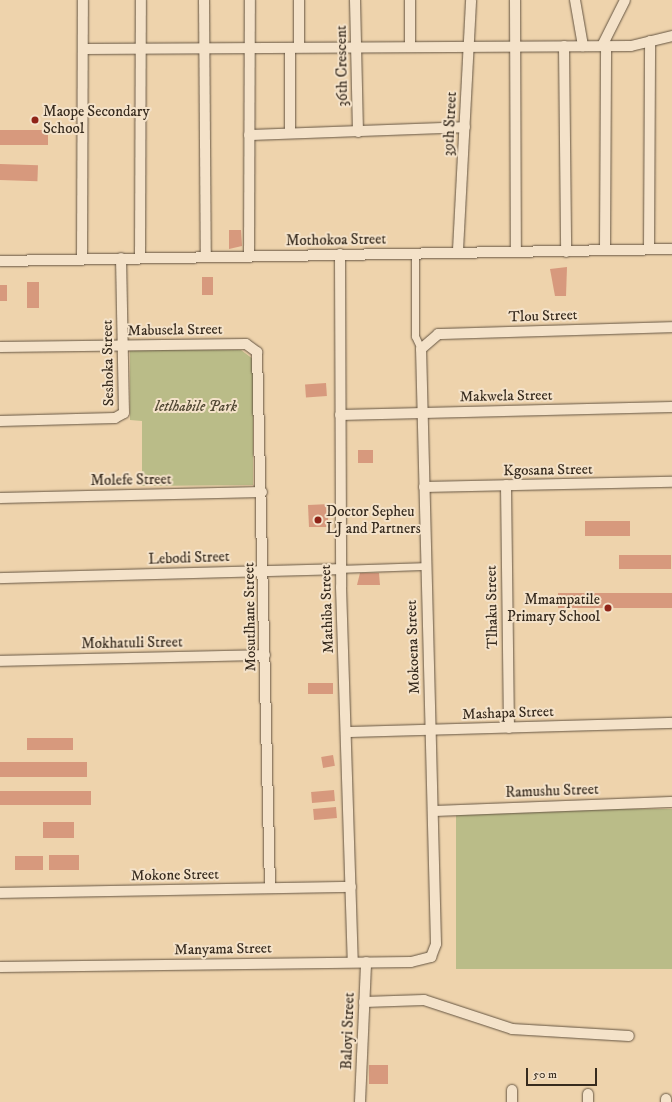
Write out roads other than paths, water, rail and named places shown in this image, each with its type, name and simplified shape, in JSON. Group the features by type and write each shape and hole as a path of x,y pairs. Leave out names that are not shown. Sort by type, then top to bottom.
{"street":[{"path":"82,259 83,0"},
{"path":"140,256 141,0"},
{"path":"204,0 206,256"},
{"path":"249,256 250,0"},
{"path":"290,133 299,0"},
{"name":"36th Crescent","path":"355,0 358,49 358,132"},
{"path":"410,0 410,47"},
{"name":"39th Street","path":"458,250 471,0"},
{"path":"515,0 516,250"},
{"path":"575,0 583,46"},
{"path":"605,250 604,46 625,0"},
{"path":"83,48 358,49 410,47 604,46 650,41 672,36"},
{"path":"649,249 650,41"},
{"path":"564,46 566,252"},
{"path":"249,135 465,127"},
{"name":"Mothokoa Street","path":"0,261 121,258 140,256 340,254 415,255 458,250 566,252 672,249"},
{"name":"Mathiba Street","path":"340,254 340,569 353,962"},
{"path":"415,255 414,336 420,349"},
{"name":"Seshoka Street","path":"0,421 120,416 125,409 122,346 121,258"},
{"name":"Tlou Street","path":"420,349 438,334 672,327"},
{"name":"Mabusela Street","path":"0,347 246,344 254,348"},
{"name":"Mosutlhane Street","path":"254,348 259,359 270,888"},
{"name":"Mokoena Street","path":"420,349 436,944"},
{"name":"Makwela Street","path":"340,416 672,407"},
{"name":"Kgosana Street","path":"424,487 672,482"},
{"name":"Tlhaku Street","path":"506,485 509,728"},
{"name":"Molefe Street","path":"0,498 262,492"},
{"name":"Lebodi Street","path":"0,578 426,566"},
{"name":"Mokhatuli Street","path":"0,661 265,655"},
{"name":"Mashapa Street","path":"346,732 672,723"},
{"name":"Ramushu Street","path":"433,811 672,802"},
{"name":"Mokone Street","path":"0,893 350,887"},
{"name":"Manyama Street","path":"0,967 422,961 431,957 436,944"},
{"name":"Baloyi Street","path":"360,1102 366,962"},
{"path":"364,999 424,1000 512,1029 629,1036"},
{"path":"512,1090 512,1102"}],"place":[{"name":"Maope Secondary School","path":"35,120"},
{"name":"Doctor Sepheu LJ and Partners","path":"318,520"},
{"name":"Mmampatile Primary School","path":"608,608"}],"park label":[{"name":"letlhabile Park","path":"196,407"}]}
